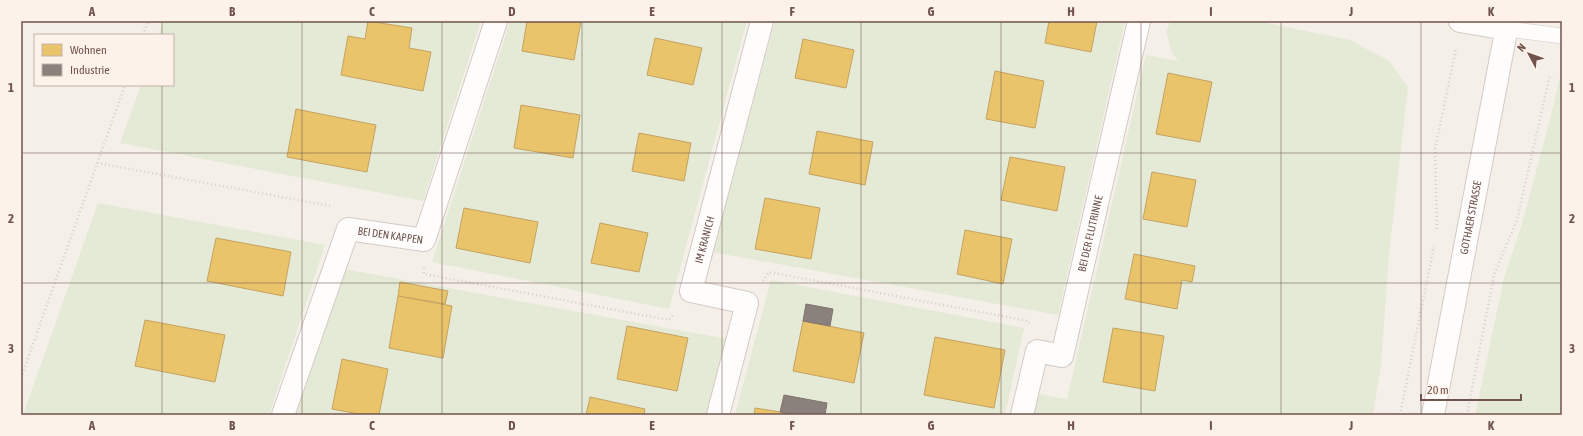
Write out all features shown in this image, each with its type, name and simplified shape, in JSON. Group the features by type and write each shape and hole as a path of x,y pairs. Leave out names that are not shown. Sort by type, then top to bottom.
{"street":[{"name":"BEI DEN KAPPEN","path":"283,415 348,229 424,240 496,21"},
{"name":"IM KRANICH","path":"691,291 762,21"},
{"name":"BEI DER FLUTRINNE","path":"1037,351 1062,356 1139,21"},
{"path":"1460,21 1507,25"},
{"name":"GOTHAER STRASSE","path":"1433,415 1507,25"},
{"path":"691,291 748,303 718,415"},
{"path":"1022,415 1037,351"}],"lane":[{"path":"1507,25 1562,36"}],"path":[{"path":"143,34 148,21"},
{"path":"1436,236 1435,149 1456,48"},
{"path":"1467,415 1494,275 1517,220 1550,75"},
{"path":"21,378 125,86"},
{"path":"97,163 353,210 348,229"},
{"path":"424,240 424,274 669,320 691,291"},
{"path":"1400,415 1434,243"},
{"path":"748,303 769,272 1028,321 1037,351"}],"green space":[{"path":"163,21 481,21 423,201 120,143 141,86 174,86 174,34 158,34"},
{"path":"510,21 747,21 669,309 432,262"},
{"path":"775,21 1125,21 1058,315 712,252"},
{"path":"1171,21 1256,21 1350,40 1389,61 1408,87 1389,254 1381,364 1373,415 1033,415 1038,394 1067,399 1146,55 1178,61 1171,51 1166,31"},
{"path":"1562,68 1562,415 1475,415 1504,278 1522,224 1550,120"},
{"path":"98,203 325,245 269,415 23,415"},
{"path":"344,269 727,339 707,415 296,415"},
{"path":"771,280 1024,328 1005,415 735,415"}],"building: Wohnen":[{"path":"368,21 412,28 409,48 431,52 423,91 341,75 348,36 365,39"},
{"path":"527,21 581,21 574,60 522,51"},
{"path":"1049,21 1097,21 1091,52 1045,43"},
{"path":"655,38 702,48 693,85 647,75"},
{"path":"803,39 854,50 846,88 795,78"},
{"path":"995,71 1044,81 1035,128 986,119"},
{"path":"1168,73 1212,82 1200,142 1156,134"},
{"path":"521,105 580,115 573,158 514,148"},
{"path":"296,109 376,125 367,172 287,157"},
{"path":"817,131 873,142 865,185 809,174"},
{"path":"639,133 691,143 684,181 632,171"},
{"path":"1010,157 1065,167 1057,211 1001,200"},
{"path":"1152,172 1196,180 1187,227 1143,219"},
{"path":"765,198 820,208 811,259 755,249"},
{"path":"464,208 538,222 530,263 456,248"},
{"path":"600,223 648,233 639,272 591,263"},
{"path":"965,230 1012,239 1003,284 957,274"},
{"path":"216,238 291,252 283,296 207,281"},
{"path":"1134,254 1195,266 1192,282 1182,280 1177,309 1125,299"},
{"path":"400,282 448,291 445,304 398,296"},
{"path":"398,296 452,306 443,358 389,348"},
{"path":"145,320 225,335 215,382 135,366"},
{"path":"803,321 864,333 854,383 793,371"},
{"path":"627,326 688,338 677,391 617,379"},
{"path":"1113,328 1164,336 1155,391 1103,382"},
{"path":"935,337 1005,350 994,408 924,395"},
{"path":"342,359 388,369 379,415 364,415 332,409"},
{"path":"590,397 645,409 644,415 586,415"},
{"path":"755,408 780,412 796,415 754,415"}],"building: Industrie":[{"path":"806,304 833,309 830,326 803,321"},
{"path":"784,395 827,403 825,415 796,415 780,412"}]}
